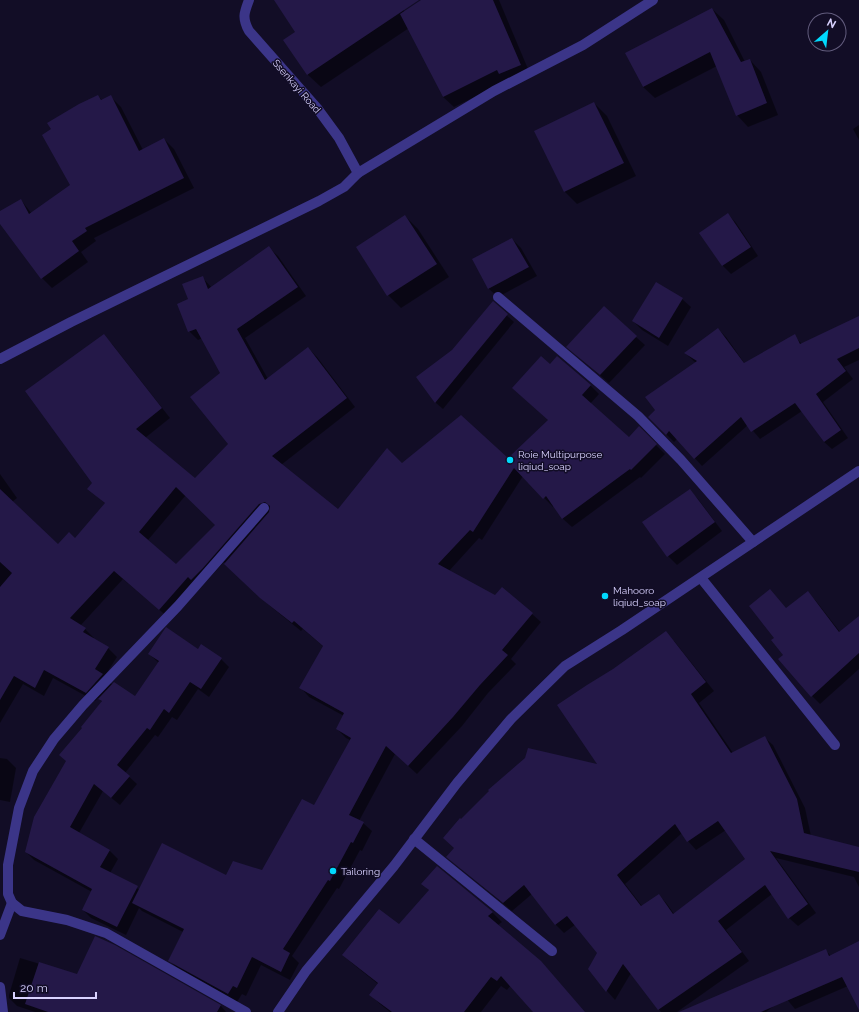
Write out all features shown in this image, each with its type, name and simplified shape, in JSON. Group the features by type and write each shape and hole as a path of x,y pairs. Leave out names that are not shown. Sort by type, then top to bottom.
{"street":[{"name":"Ssenkayi Road","path":"249,0 244,12 244,22 249,31 317,108 339,138 358,173"},
{"path":"0,360 71,322 305,208 344,187 358,173 494,91 583,45 653,0"},
{"path":"498,297 638,416 681,460 753,542"},
{"path":"278,1012 306,971 394,866 457,783 511,719 565,666 702,578 859,471"},
{"path":"246,1012 106,933 67,920 22,911 12,903 8,894 8,865 19,808 33,771 54,739 83,705 178,606 264,508"},
{"path":"702,578 835,746"},
{"path":"414,839 552,951"},
{"path":"0,935 12,903"},
{"path":"0,987 3,1012"}],"building":[{"path":"274,0 419,0 307,75 283,40 295,32"},
{"path":"421,0 493,0 521,65 499,74 497,70 443,97 400,14"},
{"path":"712,8 741,62 750,59 767,103 736,116 710,52 643,87 625,53"},
{"path":"98,95 101,100 111,95 139,151 164,138 184,178 85,228 87,231 72,241 79,251 41,279 0,224 0,211 21,199 29,214 70,185 42,135 51,129 47,123 79,104"},
{"path":"594,102 624,163 564,192 534,131"},
{"path":"728,213 751,247 722,266 699,233"},
{"path":"405,215 437,264 387,296 356,247"},
{"path":"512,238 529,267 488,289 472,259"},
{"path":"269,246 298,287 237,329 265,380 308,347 347,398 272,456 338,509 387,448 402,463 461,415 508,458 548,420 512,388 541,356 550,364 557,356 591,385 582,395 629,437 639,426 657,444 631,470 630,469 562,519 546,496 543,499 514,468 473,532 470,530 438,564 495,595 502,587 533,613 502,650 508,655 408,766 386,746 349,815 364,822 353,843 351,842 330,881 328,880 283,949 290,953 281,972 252,957 237,988 233,986 228,994 168,961 184,929 132,903 162,843 226,875 233,861 262,870 302,799 314,805 351,738 336,729 344,713 299,688 323,646 294,621 292,623 260,598 224,564 269,512 270,506 265,502 259,504 203,568 191,580 188,577 159,610 114,571 70,618 86,628 83,632 109,647 95,669 103,674 86,693 44,670 35,688 14,676 0,700 0,587 12,573 0,562 0,489 58,544 69,532 75,538 105,503 87,489 92,483 25,391 104,334 162,408 136,429 195,478 228,444 190,397 220,373 196,329 188,332 177,304 188,299 182,284 203,276 208,289","holes":["176,487 215,525 176,564 139,532"]},
{"path":"656,282 683,298 659,338 632,321"},
{"path":"493,301 508,314 435,403 416,377 452,350"},
{"path":"604,306 637,336 600,375 566,347"},
{"path":"859,316 859,348 837,359 846,371 816,394 841,430 824,442 795,403 751,432 741,417 694,459 669,431 666,435 648,417 655,410 645,397 697,361 684,353 718,328 744,363 795,334 800,344"},
{"path":"690,489 715,522 667,557 642,522"},
{"path":"770,589 786,608 808,591 839,632 859,616 859,653 811,697 778,659 783,655 771,640 774,638 749,606"},
{"path":"166,627 198,649 201,644 222,658 201,689 190,682 169,713 164,709 150,730 147,728 117,765 130,776 111,798 94,784 70,827 110,850 100,867 138,886 117,927 82,910 92,889 25,852 34,817 66,761 59,755 102,701 98,699 114,682 135,696 159,661 148,654"},
{"path":"666,631 706,682 691,694 731,753 765,736 797,799 804,833 859,847 859,872 770,851 808,904 788,919 765,885 718,921 742,952 658,1010 623,964 606,992 588,969 597,953 567,916 555,925 524,885 503,903 446,857 454,848 443,838 460,818 461,819 489,791 488,790 525,758 528,748 597,764 557,705 613,669","holes":["718,821 745,859 673,914 659,894 641,906 617,875 675,824 687,842"]},
{"path":"437,866 493,912 488,916 541,961 585,1012 533,1012 501,976 497,981 491,977 464,1012 392,1012 369,995 378,983 342,955 379,909 399,924 429,890 421,884"},
{"path":"95,936 115,945 221,1005 217,1012 48,1012 25,1004 39,962 77,974"},
{"path":"859,941 859,1010 842,977 761,1012 679,1012 826,949 829,956"}],"place":[{"name":"Roie Multipurpose liqiud_soap","path":"510,460"},
{"name":"Mahooro liqiud_soap","path":"605,596"},
{"name":"Tailoring","path":"333,871"}]}
